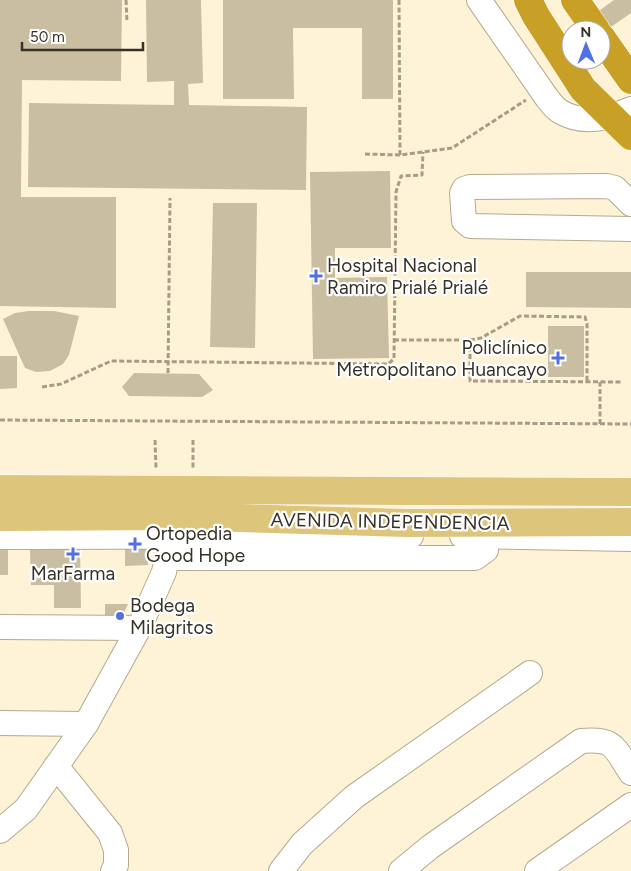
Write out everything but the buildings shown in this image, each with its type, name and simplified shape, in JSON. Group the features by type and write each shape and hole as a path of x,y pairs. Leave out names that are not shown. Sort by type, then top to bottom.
{"highway":[{"path":"528,0 536,16 583,89 621,113 631,136"},
{"path":"575,0 589,20"},
{"path":"611,49 626,65"}],"main road":[{"name":"AVENIDA INDEPENDENCIA","path":"0,489 167,515 407,523 631,522"},
{"name":"AVENIDA INDEPENDENCIA","path":"0,517 167,515 631,492"}],"street":[{"path":"479,0 541,90 559,112 574,118 594,119 621,113"},
{"path":"631,204 615,188 607,186 470,188 464,189 462,193 464,221 470,226 631,229"},
{"path":"0,831 26,809 86,724 139,628 152,602 167,515"},
{"name":"AVENIDA INDEPENDENCIA","path":"0,537 167,515 475,558 486,550 486,536 631,539"},
{"path":"0,628 139,628"},
{"path":"282,871 302,844 354,797 530,673"},
{"path":"0,723 86,724"},
{"path":"401,871 430,847 581,741 598,739 607,742 615,748 631,773"},
{"path":"56,766 110,833 116,850 116,865 113,871"},
{"path":"537,871 631,805"},
{"path":"0,810 26,809"}],"path":[{"path":"126,0 127,22"},
{"path":"399,0 400,155"},
{"path":"365,154 400,155 452,148 541,90"},
{"path":"42,387 61,384 111,361 388,364 394,359 396,192 400,176 422,175 423,152"},
{"path":"168,373 170,198"},
{"path":"394,340 470,340 481,338 520,316 584,317 587,324 587,381"},
{"path":"470,340 470,381 622,382"},
{"path":"600,382 600,424"},
{"path":"0,420 631,424"},
{"path":"155,440 167,515"},
{"path":"193,440 193,473"}],"place":[{"name":"Hospital Nacional Ramiro Prialé Prialé","path":"316,276"},
{"name":"Policlínico Metropolitano Huancayo","path":"558,358"},
{"name":"Ortopedia Good Hope","path":"135,544"},
{"name":"MarFarma","path":"73,554"},
{"name":"Bodega Milagritos","path":"120,616"}]}
